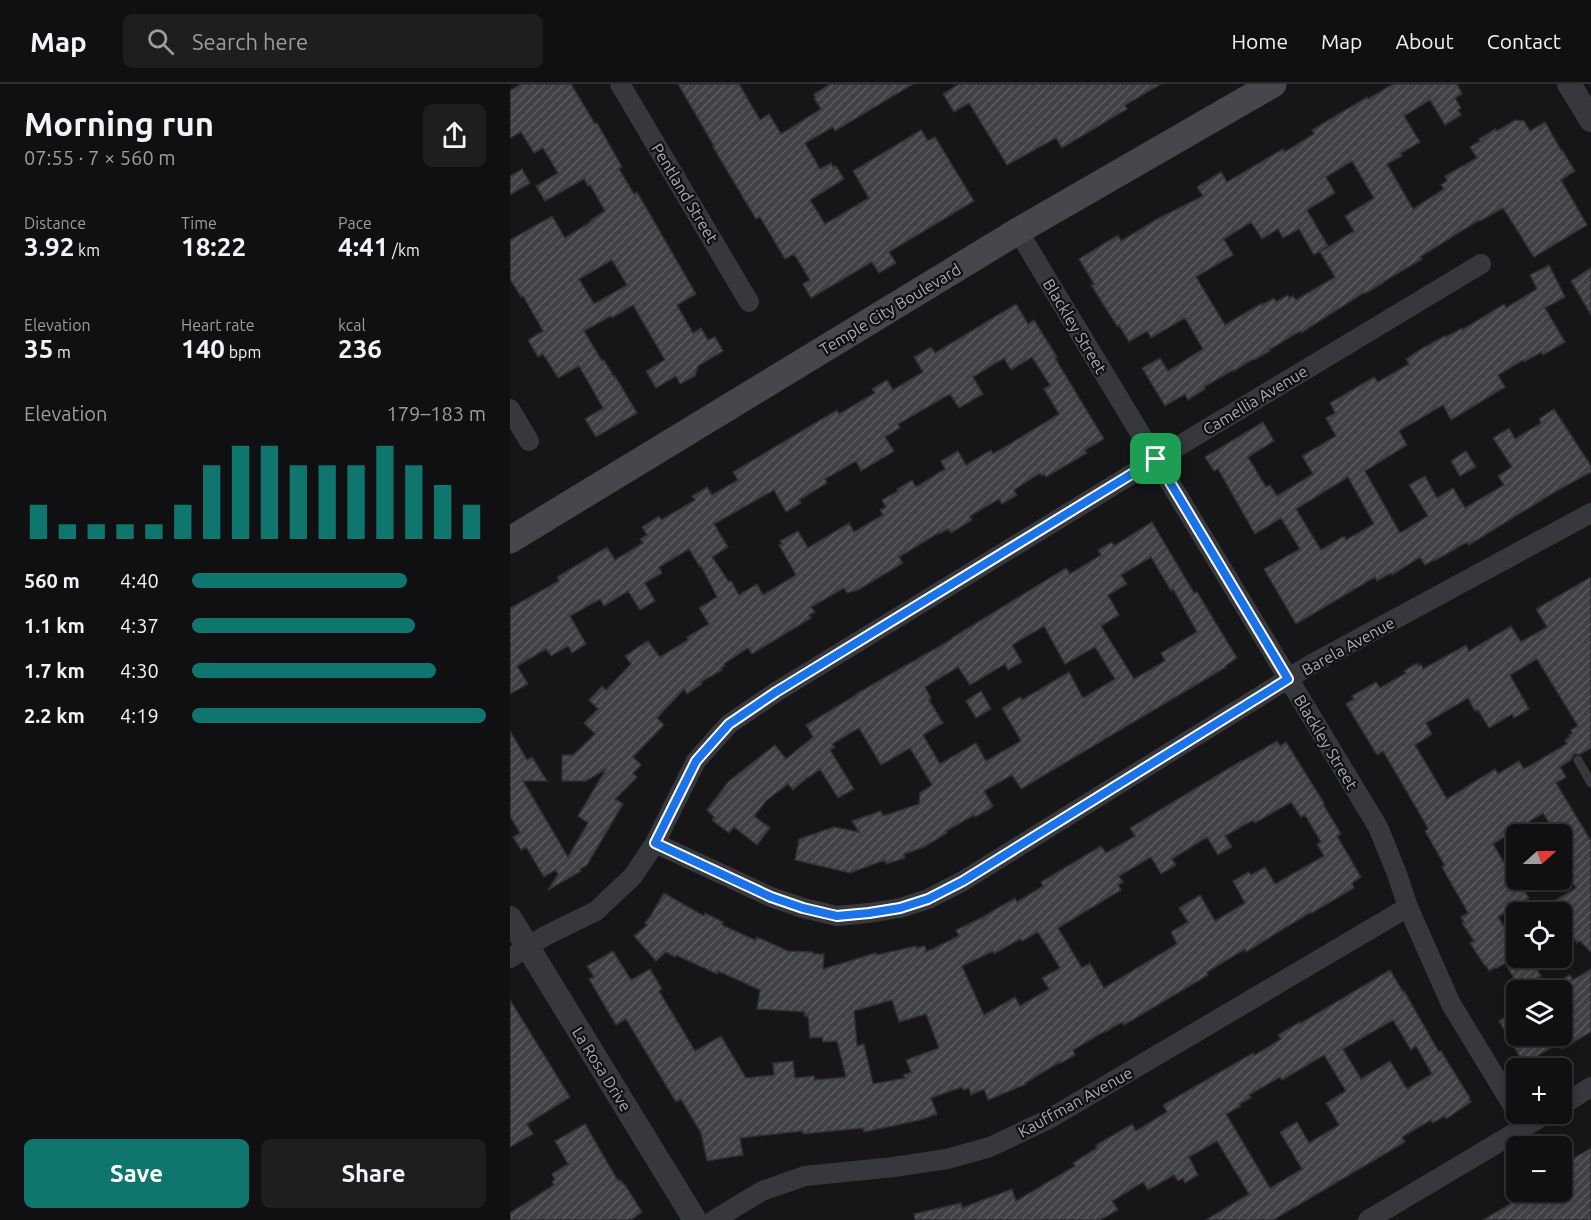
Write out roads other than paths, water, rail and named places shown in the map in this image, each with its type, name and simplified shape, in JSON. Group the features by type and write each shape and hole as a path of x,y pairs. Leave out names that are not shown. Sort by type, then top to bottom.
{"main road":[{"name":"Temple City Boulevard","path":"510,540 1018,231 1273,84"}],"street":[{"name":"Pentland Street","path":"620,84 749,302"},
{"path":"1569,84 1591,120"},
{"name":"Blackley Street","path":"1018,231 1378,826 1408,907 1451,1004 1506,1094"},
{"name":"Camellia Avenue","path":"519,953 545,936 596,910 633,876 655,843 696,761 729,724 776,692 1156,459 1481,264"},
{"path":"510,409 528,441"},
{"name":"Barela Avenue","path":"655,843 771,897 837,916 900,908 928,899 963,881 1288,679 1591,513"},
{"name":"Kauffman Avenue","path":"714,1220 762,1191 804,1176 947,1159 990,1147 1050,1119 1408,907"},
{"name":"La Rosa Drive","path":"510,918 519,953 695,1220"},
{"path":"1572,1099 1591,1087"},
{"path":"1368,1220 1510,1124"}],"lane":[{"path":"1578,760 1591,783"}]}
